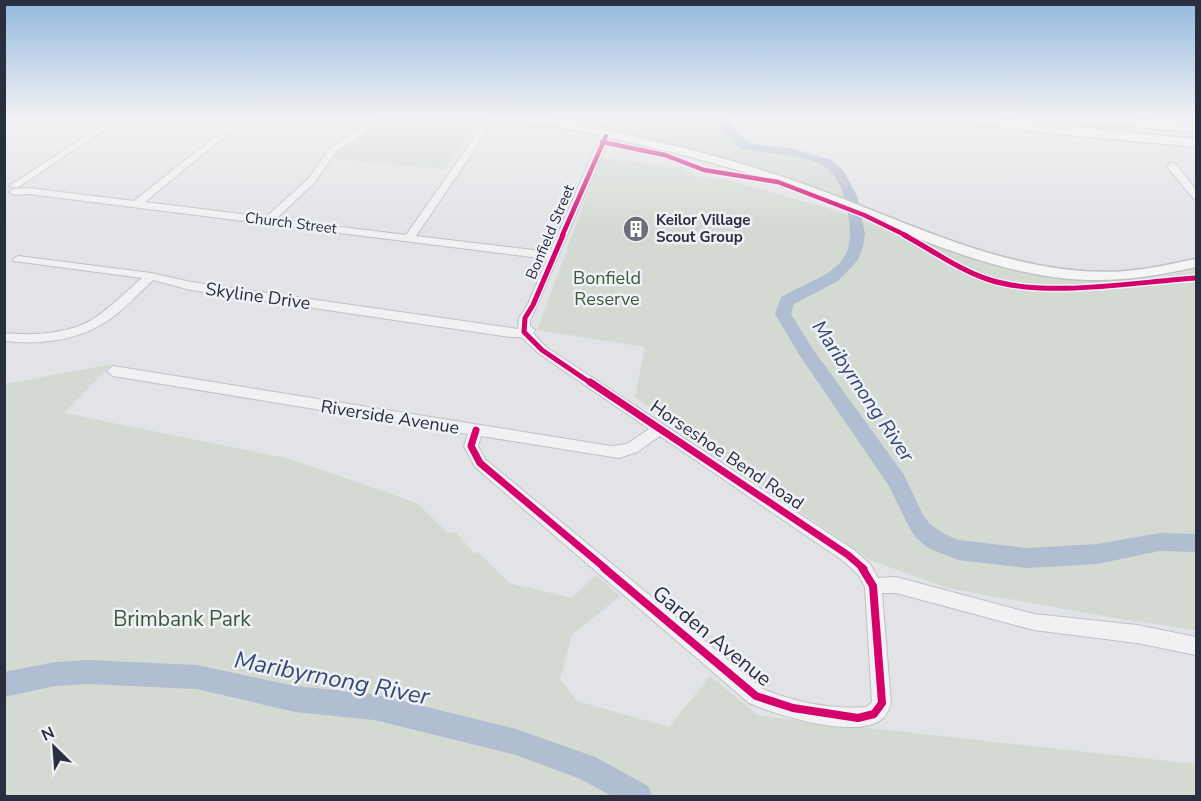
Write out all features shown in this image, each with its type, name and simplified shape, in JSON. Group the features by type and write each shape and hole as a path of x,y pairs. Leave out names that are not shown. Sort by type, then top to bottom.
{"main road":[{"path":"694,155 742,168 813,192 987,258 1050,270 1136,274 1180,268 1197,263"}],"street":[{"path":"12,189 62,155"},
{"path":"137,204 197,155"},
{"path":"269,220 311,181 329,155"},
{"path":"410,237 466,155"},
{"name":"Bonfield Street","path":"525,330 532,305 596,155"},
{"path":"1172,165 1197,196"},
{"name":"Church Street","path":"12,189 553,256"},
{"name":"Skyline Drive","path":"16,258 151,276 191,286 499,330 525,330"},
{"path":"4,338 32,339 93,325 151,276"},
{"name":"Horseshoe Bend Road","path":"525,330 532,342 857,562 873,586"},
{"name":"Riverside Avenue","path":"112,371 617,453 635,447 660,428"},
{"name":"Garden Avenue","path":"476,430 471,446 480,463 759,699 848,717 864,718 878,711 882,703 873,586"},
{"path":"873,586 896,585 1034,622 1137,634 1197,646"}],"green space":[{"path":"334,155 454,155 444,169 331,159"},
{"path":"688,155 806,155 816,158 834,167 848,190 853,205"},
{"name":"Bonfield Reserve","path":"601,158 683,168 687,175 723,179 824,207 969,257 1100,279 1153,278 1196,270 1196,630 947,588 870,560 635,397 645,347 537,330"},
{"name":"Brimbank Park","path":"112,364 64,413 290,459 417,503 448,533 456,532 474,553 478,552 509,583 572,598 596,575 620,596 572,635 560,679 577,701 669,727 710,676 759,716 1196,764 1196,796 5,796 5,384"}],"waterway":[{"name":"Maribyrnong River","path":"807,155 827,163 839,173 852,202 858,227 858,241 851,260 840,272 826,282 787,301 783,314 806,352 897,481 923,531 936,541 958,550 1027,558 1097,554 1160,542 1196,543"},
{"name":"Maribyrnong River","path":"4,685 55,674 87,672 163,674 197,677 295,699 374,707 516,742 585,767 638,796"}],"cycle path":[{"path":"476,430 471,446 480,463 756,696 793,708 844,717 866,717 874,714 879,708 882,703 873,586 864,569 848,555 542,350 524,332 525,318 533,305 596,155"},
{"path":"666,155 704,170 778,182 836,204 892,228 969,271 1007,285 1056,288 1196,278"}],"place":[{"name":"Keilor Village Scout Group","path":"636,229"}]}
